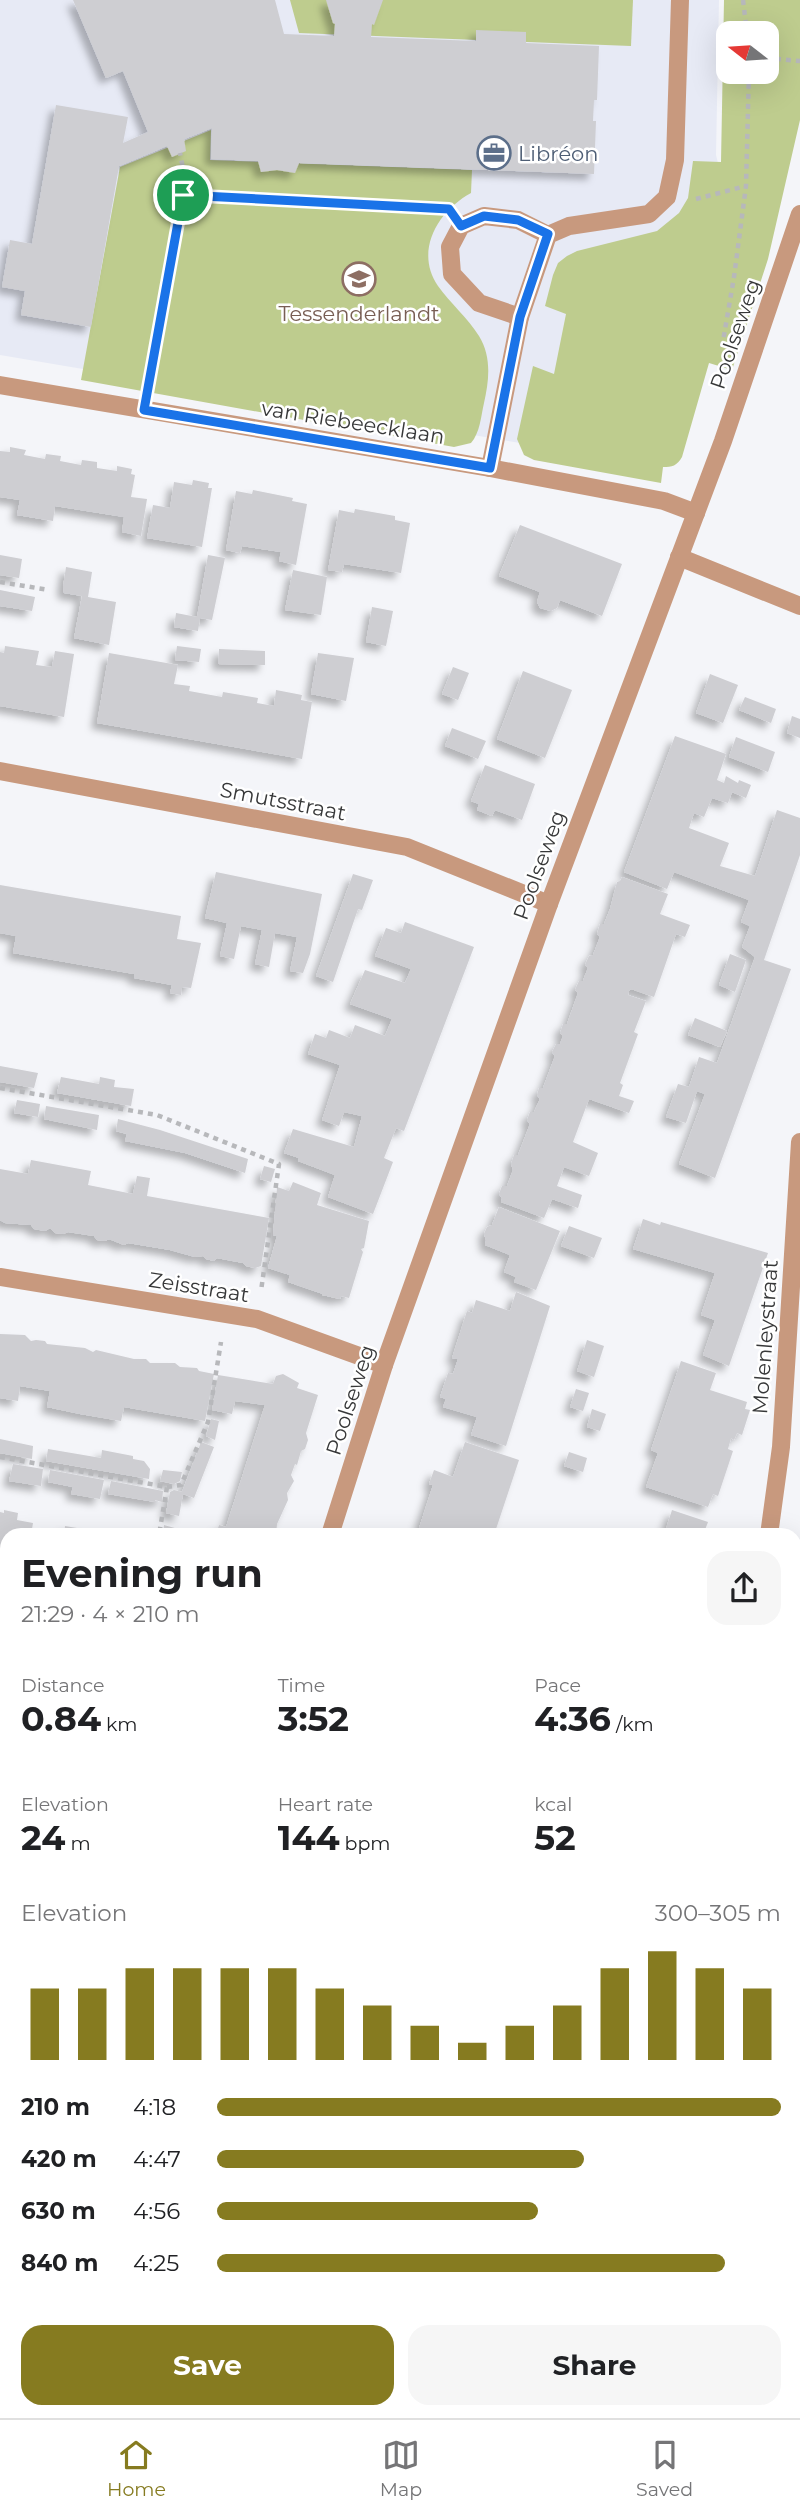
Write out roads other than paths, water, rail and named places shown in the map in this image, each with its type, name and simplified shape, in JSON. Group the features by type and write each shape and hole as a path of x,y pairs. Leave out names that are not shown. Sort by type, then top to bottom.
{"street":[{"path":"520,317 479,303 453,274 450,247 461,226 484,216 518,220 548,234 569,226 649,214 667,197 675,160 680,0"},
{"name":"Poolseweg","path":"332,1528 384,1365 549,904 723,441 800,214"},
{"path":"490,468 520,317 548,234"},
{"name":"van Riebeecklaan","path":"0,385 490,468 664,501 696,513"},
{"path":"679,557 800,606"},
{"name":"Smutsstraat","path":"0,771 407,847 549,904"},
{"name":"Molenleystraat","path":"770,1528 781,1447 796,1261 800,1142"},
{"name":"Zeisstraat","path":"0,1277 257,1319 384,1365"},
{"path":"781,1447 800,1448"}],"place":[{"name":"Libréon","path":"494,153"},
{"name":"Tessenderlandt","path":"359,279"}]}
